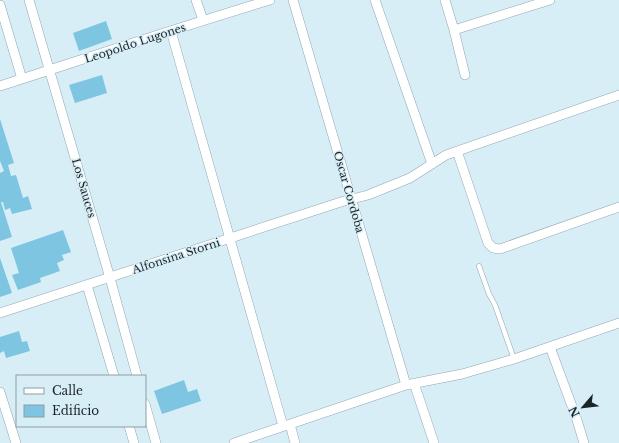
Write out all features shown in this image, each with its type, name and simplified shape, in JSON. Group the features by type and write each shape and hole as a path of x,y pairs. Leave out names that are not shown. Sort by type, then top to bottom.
{"street":[{"name":"Los Sauces","path":"29,0 137,375"},
{"path":"196,0 203,20"},
{"name":"Leopoldo Lugones","path":"0,86 171,31 248,3 270,0"},
{"name":"Oscar Cordoba","path":"293,0 352,199 410,384 434,443"},
{"path":"375,0 432,164"},
{"path":"445,0 465,75"},
{"path":"454,30 550,0"},
{"path":"0,5 22,79"},
{"path":"171,31 229,238 286,425 295,443"},
{"name":"Alfonsina Storni","path":"0,314 229,238 344,201 368,195 410,178 446,155 619,94"},
{"path":"457,151 488,243 493,248 500,249 619,208"},
{"path":"87,285 114,375"},
{"path":"234,443 410,384 462,374 514,359 619,323"},
{"path":"550,347 584,443"},
{"path":"0,392 16,443"},
{"path":"146,408 156,443"},
{"path":"128,427 134,443"}],"lane":[{"path":"479,266 489,294 495,305 514,359"}],"building":[{"path":"106,21 112,39 79,51 73,33"},
{"path":"102,75 107,93 75,103 69,85"},
{"path":"0,119 14,163 8,165 11,176 16,175 23,198 28,196 32,209 12,214 10,208 5,210 3,202 1,202 12,237 0,241 0,173 4,171 0,161"},
{"path":"63,230 71,252 62,255 64,260 57,263 60,271 40,278 41,282 18,290 12,275 19,273 11,248"},
{"path":"0,258 12,293 0,297"},
{"path":"19,331 22,342 27,341 30,351 6,358 4,351 0,353 0,337"},
{"path":"184,380 188,392 197,389 201,401 162,414 154,391"}]}
